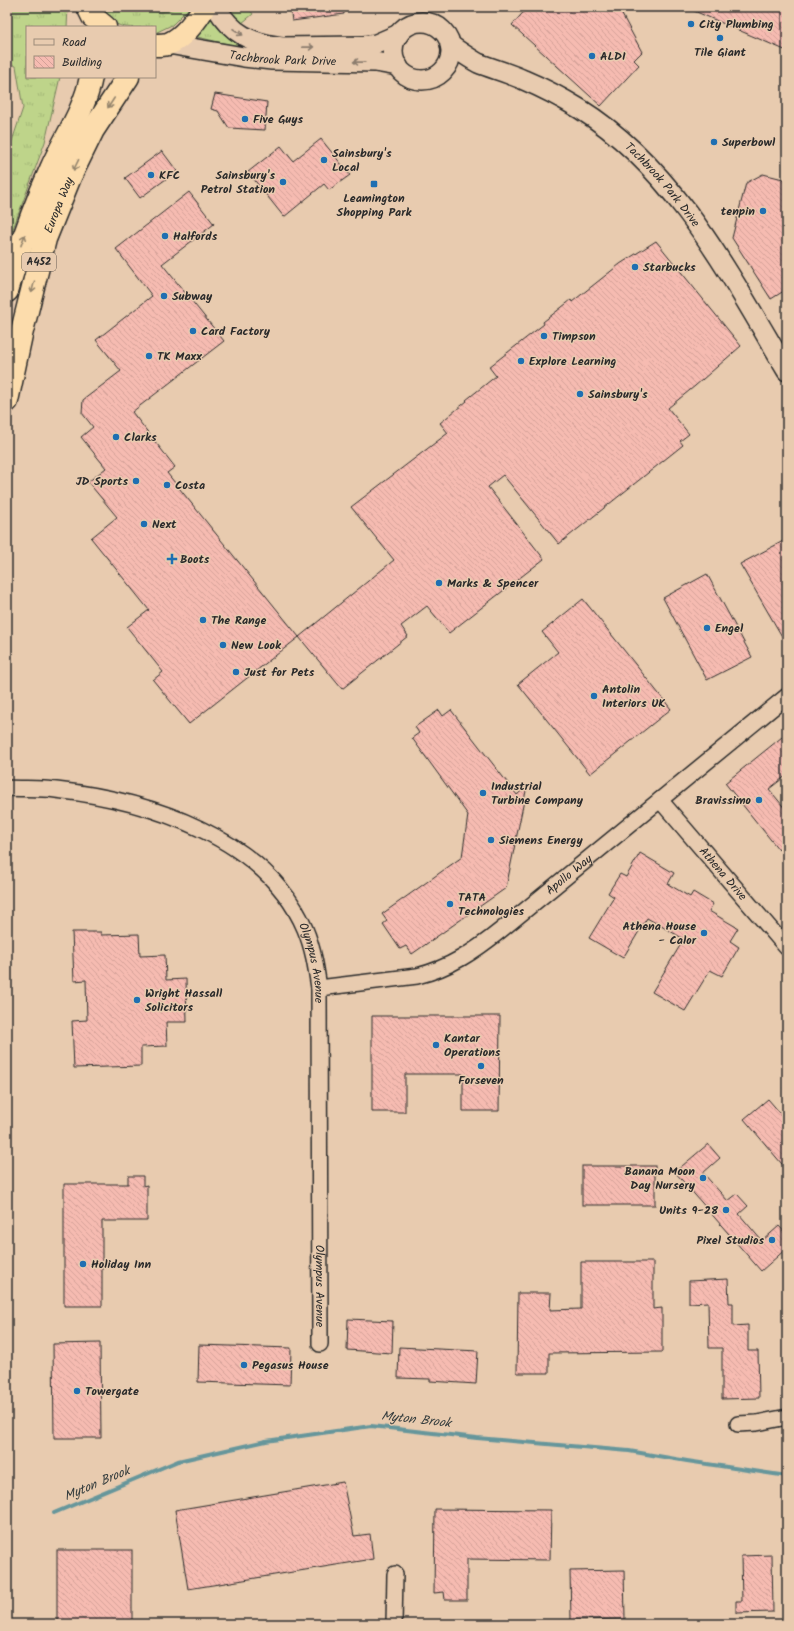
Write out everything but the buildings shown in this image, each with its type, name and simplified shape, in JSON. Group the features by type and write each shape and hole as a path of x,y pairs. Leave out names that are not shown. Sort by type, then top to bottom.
{"highway":[{"path":"160,46 186,31 196,21 204,7"},
{"name":"Europa Way","path":"7,291 19,249 39,194 85,100 91,78"},
{"name":"Europa Way","path":"7,401 21,336 45,239 70,177 93,130 127,78"}],"street":[{"name":"Tachbrook Park Drive","path":"216,7 226,23 232,29 256,42 269,46 363,46 376,44 399,34 413,23 428,23 442,31 450,45 478,62 525,80 553,94 591,117 630,146 661,180 697,225 721,261 787,372"},
{"path":"398,66 394,57 393,47 399,34"},
{"path":"446,66 450,55 450,45"},
{"name":"Tachbrook Park Drive","path":"160,46 272,60 375,62 398,66 408,76 422,79 437,75 446,66 478,62"},
{"name":"Apollo Way","path":"320,988 418,976 433,972 462,958 500,930 787,696"},
{"name":"Olympus Avenue","path":"7,788 67,792 111,799 162,814 201,830 241,852 269,875 298,916 315,958 320,988 320,1344"},
{"name":"Athena Drive","path":"660,800 787,948"},
{"path":"738,1424 757,1423 787,1417"},
{"path":"394,1574 394,1624"}],"green space":[{"path":"7,7 68,7 67,26 26,26 26,78 60,78 45,142 7,245 7,156 23,108 16,66 7,63"},
{"path":"102,7 190,7 172,25 156,33 156,26 121,26 112,21"},
{"path":"142,7 176,7 168,11 161,12 145,10"},
{"path":"228,7 248,7 253,14 242,23 241,21 239,24"},
{"path":"210,15 219,29 240,45 240,47 193,36"}],"waterway":[{"name":"Myton Brook","path":"54,1513 178,1461 266,1441 371,1426 477,1438 629,1451 787,1476"}],"place":[{"name":"City Plumbing","path":"691,24"},
{"name":"Tile Giant","path":"720,38"},
{"name":"ALDI","path":"592,56"},
{"name":"Five Guys","path":"245,119"},
{"name":"Superbowl","path":"714,142"},
{"name":"Sainsbury's Local","path":"324,160"},
{"name":"KFC","path":"151,175"},
{"name":"Sainsbury's Petrol Station","path":"283,182"},
{"name":"Leamington Shopping Park","path":"374,184"},
{"name":"tenpin","path":"763,211"},
{"name":"Halfords","path":"165,236"},
{"name":"Starbucks","path":"635,267"},
{"name":"Subway","path":"164,296"},
{"name":"Card Factory","path":"193,331"},
{"name":"Timpson","path":"544,336"},
{"name":"TK Maxx","path":"149,356"},
{"name":"Explore Learning","path":"521,361"},
{"name":"Sainsbury's","path":"580,394"},
{"name":"Clarks","path":"116,437"},
{"name":"JD Sports","path":"136,481"},
{"name":"Costa","path":"167,485"},
{"name":"Next","path":"144,524"},
{"name":"Boots","path":"172,559"},
{"name":"Marks & Spencer","path":"439,583"},
{"name":"The Range","path":"203,620"},
{"name":"Engel","path":"707,628"},
{"name":"New Look","path":"223,645"},
{"name":"Just for Pets","path":"236,672"},
{"name":"Antolin Interiors UK","path":"594,696"},
{"name":"Industrial Turbine Company","path":"483,793"},
{"name":"Bravissimo","path":"759,800"},
{"name":"Siemens Energy","path":"491,840"},
{"name":"TATA Technologies","path":"450,904"},
{"name":"Athena House - Calor","path":"704,933"},
{"name":"Wright Hassall Solicitors","path":"137,1000"},
{"name":"Kantar Operations","path":"436,1045"},
{"name":"Forseven","path":"481,1066"},
{"name":"Banana Moon Day Nursery","path":"703,1178"},
{"name":"Units 9-28","path":"726,1210"},
{"name":"Pixel Studios","path":"772,1240"},
{"name":"Holiday Inn","path":"83,1264"},
{"name":"Pegasus House","path":"244,1365"},
{"name":"Towergate","path":"77,1391"}]}
